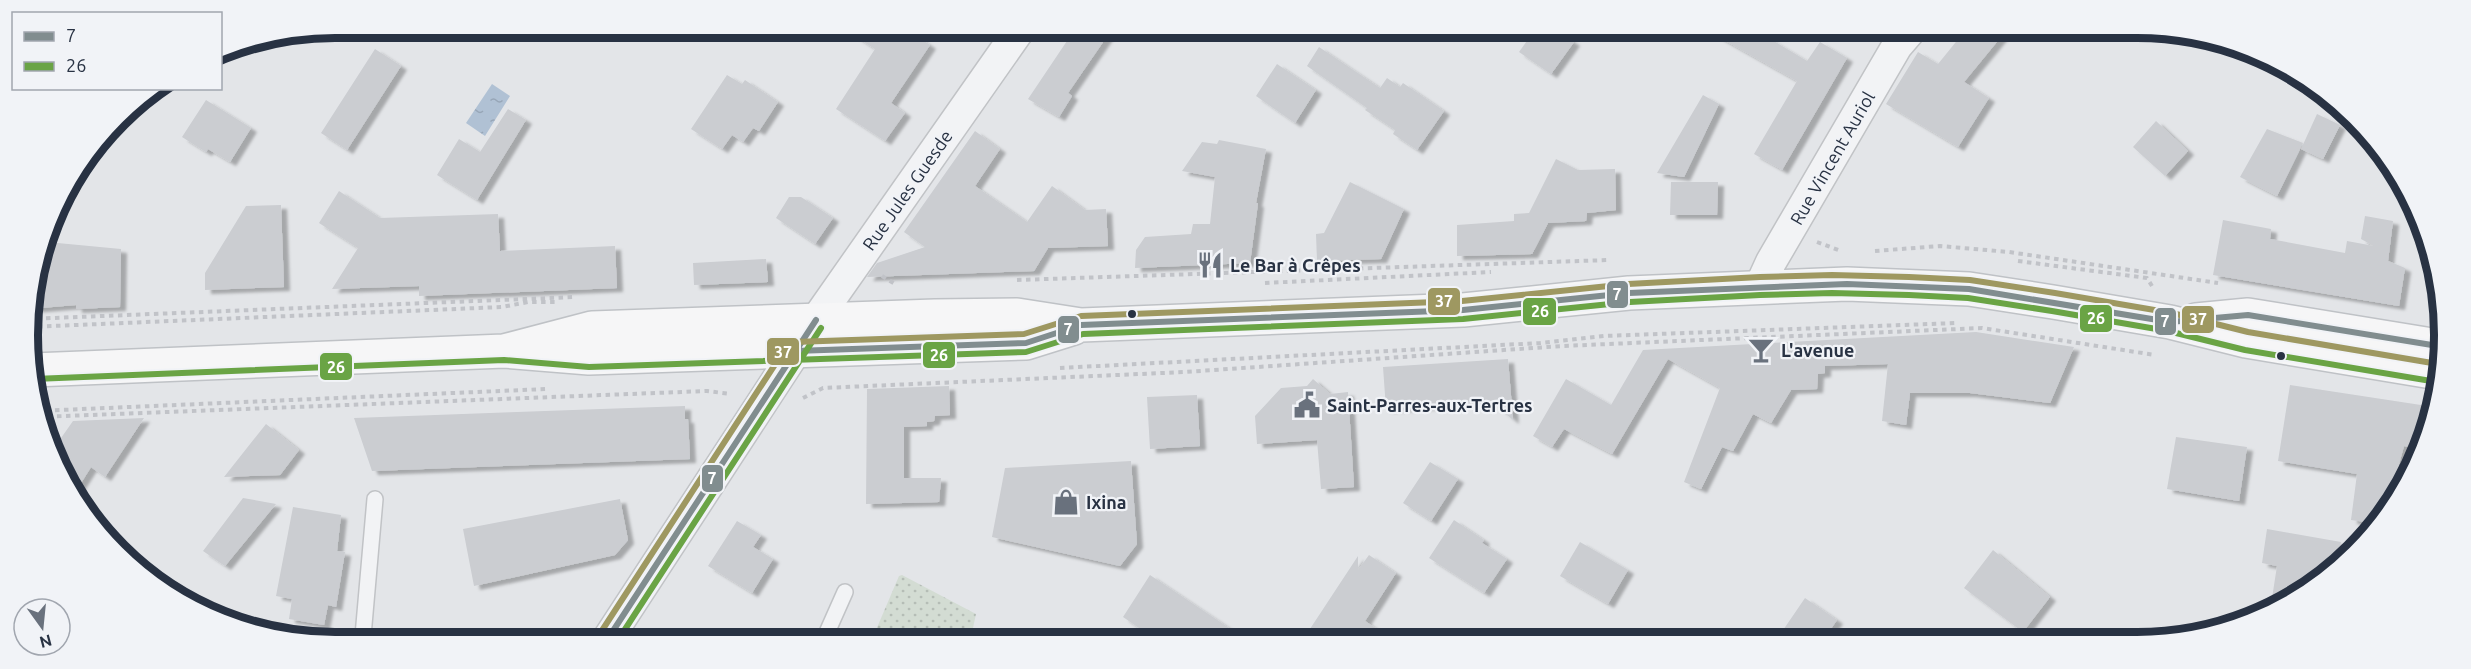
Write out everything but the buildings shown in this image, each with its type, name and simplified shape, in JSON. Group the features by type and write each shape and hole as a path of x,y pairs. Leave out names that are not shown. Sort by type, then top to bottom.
{"main road":[{"path":"504,351 592,328 1017,315 1081,325 1463,310 1619,293 1847,284 1969,290 2170,322 2246,341 2431,372"},
{"path":"2170,322 2248,315 2433,345"},
{"path":"40,370 504,351 589,358 1026,344 1081,325"}],"street":[{"name":"Rue Jules Guesde","path":"612,632 795,351 1014,38"},
{"name":"Rue Vincent Auriol","path":"1760,286 1771,262 1897,46 1904,38"}],"lane":[{"path":"363,632 375,499"},
{"path":"827,632 845,592"}],"path":[{"path":"1788,235 1808,238 1846,253"},
{"path":"1867,251 1940,246 2009,252 2151,273"},
{"path":"1011,281 1612,260"},
{"path":"2010,261 2147,278 2170,322"},
{"path":"849,272 869,270 894,285 905,284"},
{"path":"1256,283 1492,272"},
{"path":"38,319 576,299 502,307 38,327"},
{"path":"1049,368 1517,344 1604,336 1984,323 2121,344"},
{"path":"49,417 707,392 762,401 785,408 823,388 1185,372 1562,346 1982,327 2167,357"},
{"path":"48,411 558,389"}],"shaded area":[{"path":"902,575 976,614 972,632 875,632 899,576"}],"water":[{"path":"492,84 510,96 485,136 466,123"}],"transit line":[{"name":"37","path":"601,632 787,346 794,342 1024,334 1081,316 1462,301 1628,284 1832,275 1970,280 2172,313 2248,332 2432,363"},
{"name":"7","path":"795,351 1026,343 1081,325 1463,310 1629,293 1847,284 1969,289 2170,322 2248,315 2433,345"},
{"name":"26","path":"41,379 504,360 589,367 1026,352 1083,334 1463,319 1630,302 1832,293 1968,298 2168,331 2245,350 2430,381"},
{"name":"7","path":"612,632 816,320"},
{"name":"26","path":"623,632 821,328"}],"place":[{"name":"Le Bar à Crêpes","path":"1210,265"},
{"name":"L'avenue","path":"1761,350"},
{"name":"Saint-Parres-aux-Tertres","path":"1307,405"},
{"name":"Ixina","path":"1066,502"}]}
